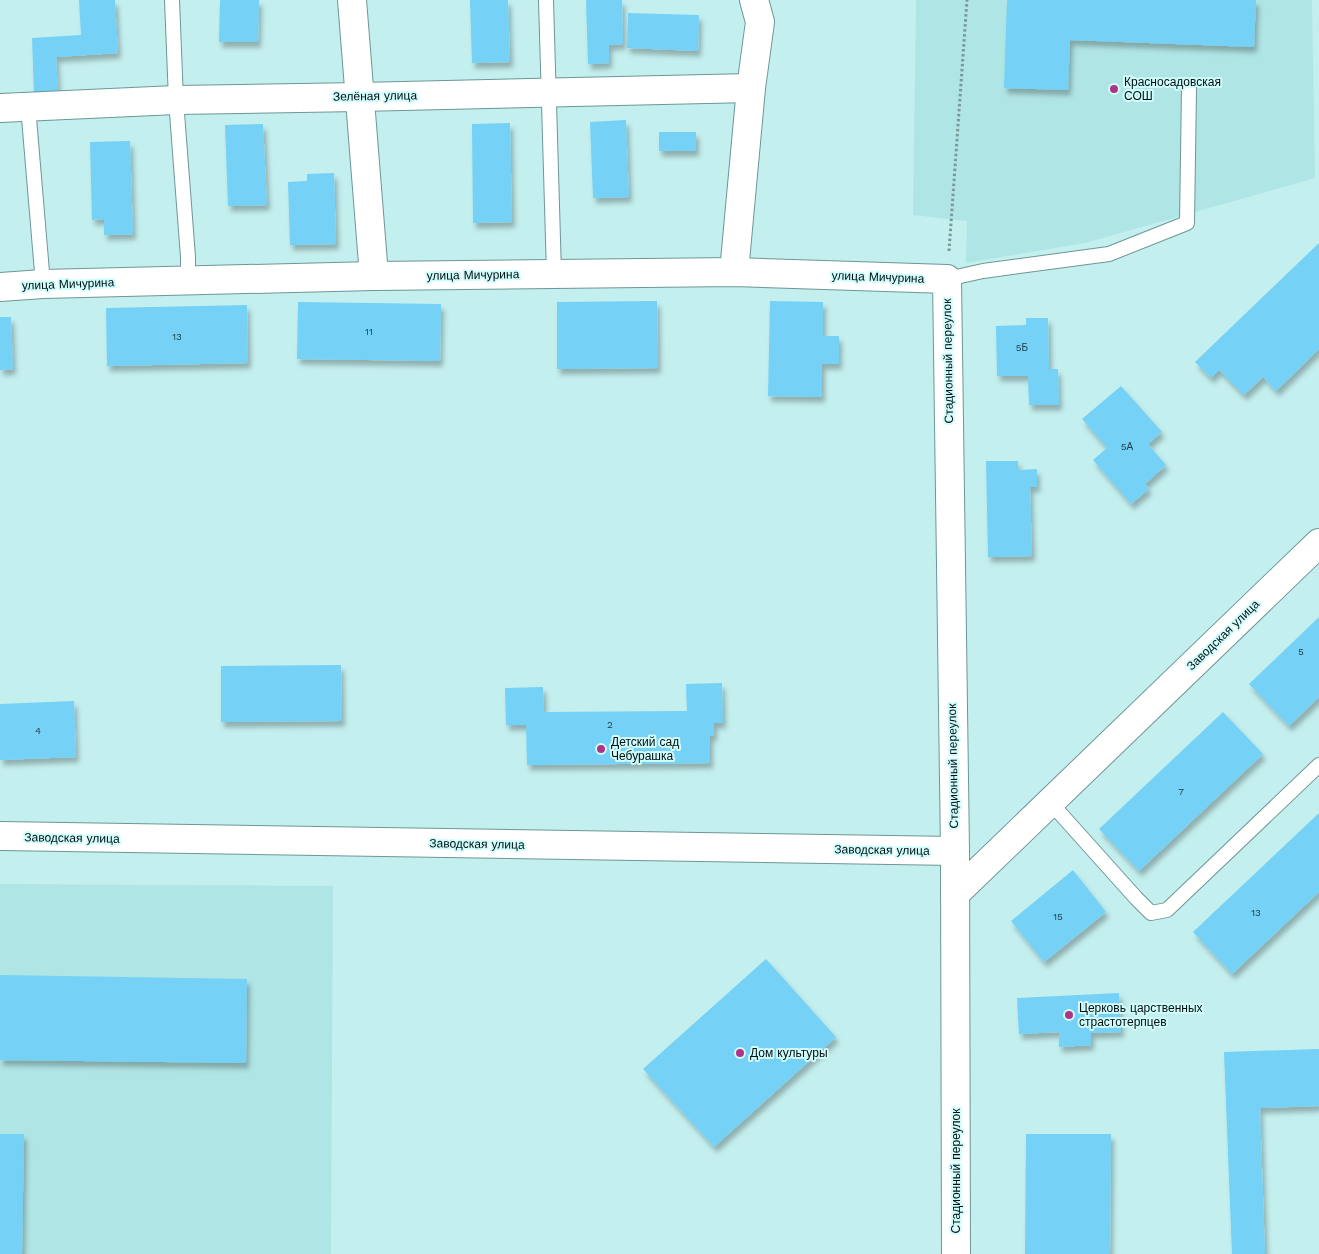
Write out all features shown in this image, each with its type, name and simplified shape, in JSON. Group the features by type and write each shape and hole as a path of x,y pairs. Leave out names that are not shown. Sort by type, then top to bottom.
{"street":[{"path":"352,0 374,276"},
{"path":"734,272 751,88 760,22 754,0"},
{"name":"Зелёная улица","path":"0,108 176,100 751,88"},
{"name":"улица Мичурина","path":"0,286 374,276 734,272 946,279"},
{"name":"Стадионный переулок","path":"946,279 955,851 956,1254"},
{"name":"Заводская улица","path":"955,894 1319,543"},
{"name":"Заводская улица","path":"0,836 955,851"}],"lane":[{"path":"172,0 176,100 188,257 188,280"},
{"path":"546,0 554,274"},
{"path":"946,279 983,271 1109,254 1187,223 1189,88"},
{"path":"28,106 43,284"},
{"path":"1050,802 1136,898 1152,913 1167,910 1319,765"}],"path":[{"path":"946,279 967,0"}],"shaded area":[{"name":"Красносадовская СОШ","path":"916,0 1312,0 1315,178 1085,243 966,263 967,221 913,215"},
{"path":"0,884 333,886 331,1254 0,1254"}],"building":[{"path":"79,0 115,0 118,53 56,57 58,93 34,94 32,38 81,35"},
{"path":"220,0 259,0 258,42 219,42"},
{"path":"470,0 508,0 510,62 472,63"},
{"path":"586,0 622,0 623,44 609,45 609,63 588,64"},
{"path":"1007,0 1256,0 1254,47 1070,40 1068,90 1004,88"},
{"path":"628,13 699,15 698,51 627,48"},
{"path":"626,120 629,197 593,198 590,122"},
{"path":"510,123 512,222 473,223 472,124"},
{"path":"263,124 267,205 228,206 225,125"},
{"path":"659,132 696,132 696,151 659,151"},
{"path":"130,141 133,234 104,235 104,219 92,220 90,142"},
{"path":"334,173 336,244 290,245 288,182 307,181 307,174"},
{"path":"1319,243 1319,349 1276,391 1263,377 1244,395 1219,370 1211,378 1195,362"},
{"path":"657,301 658,368 557,369 557,302"},
{"path":"770,301 823,302 823,336 839,336 839,364 822,364 822,397 768,396"},
{"path":"298,302 441,304 440,361 297,359"},
{"path":"247,305 248,363 107,366 106,308"},
{"path":"0,317 11,317 13,369 0,370"},
{"path":"1026,318 1048,318 1049,369 1058,369 1059,405 1029,405 1028,376 997,376 996,326 1026,325"},
{"path":"1121,386 1162,432 1148,444 1166,465 1145,484 1149,489 1131,504 1093,460 1107,448 1082,419"},
{"path":"986,461 1018,461 1018,470 1037,469 1037,487 1030,487 1032,556 988,557"},
{"path":"1319,617 1319,697 1289,726 1249,684"},
{"path":"341,665 342,721 221,722 221,666"},
{"path":"722,683 723,723 714,723 714,736 710,736 710,763 527,765 526,725 506,725 505,688 543,687 544,712 687,711 686,684"},
{"path":"74,701 76,757 0,760 0,704"},
{"path":"1223,712 1263,754 1139,871 1099,829"},
{"path":"1319,813 1319,892 1232,974 1193,932"},
{"path":"1073,870 1106,912 1044,962 1011,921"},
{"name":"Дом культуры","path":"766,959 836,1037 714,1147 643,1069"},
{"path":"0,975 247,979 246,1063 0,1060"},
{"name":"Церковь царственных страстотерпцев","path":"1119,993 1121,1032 1091,1033 1091,1045 1059,1047 1059,1032 1019,1034 1017,998"},
{"path":"1319,1049 1319,1106 1260,1108 1265,1254 1232,1254 1224,1052"},
{"path":"0,1134 24,1134 22,1254 0,1254"},
{"path":"1026,1134 1111,1134 1110,1254 1025,1254"}],"place":[{"name":"Красносадовская СОШ","path":"1114,89"},
{"name":"Детский сад Чебурашка","path":"601,749"},
{"name":"Церковь царственных страстотерпцев","path":"1069,1015"},
{"name":"Дом культуры","path":"740,1053"}]}
